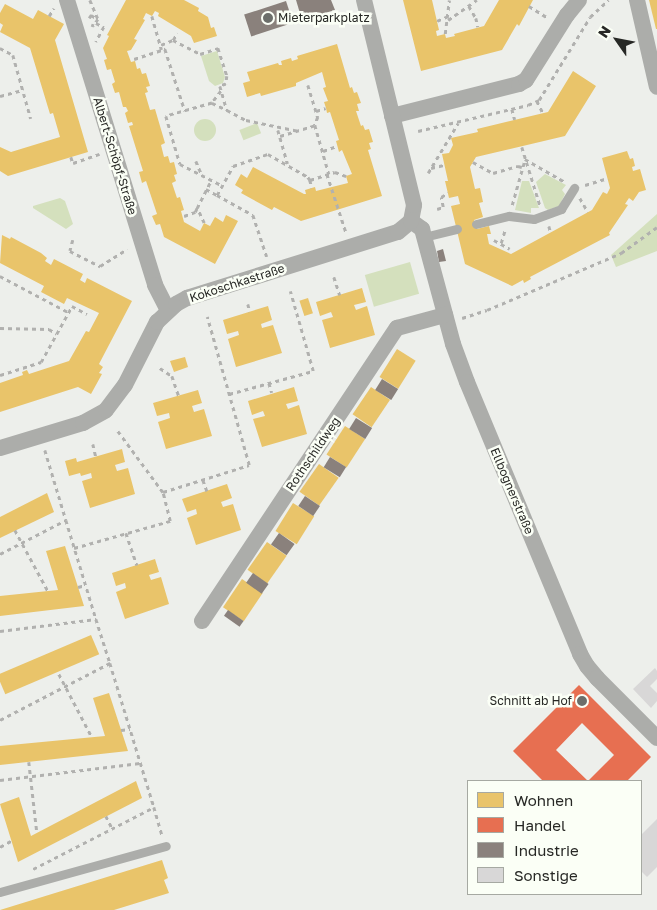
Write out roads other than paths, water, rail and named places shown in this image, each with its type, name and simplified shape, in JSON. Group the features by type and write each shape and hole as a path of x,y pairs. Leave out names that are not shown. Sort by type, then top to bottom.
{"street":[{"name":"Albert-Schöpf-Straße","path":"67,0 155,285 168,310"},
{"path":"364,0 414,205 411,221"},
{"path":"392,116 519,84 530,76 560,25 579,0"},
{"path":"637,0 657,87"},
{"name":"Ellbognerstraße","path":"411,221 422,229 446,318 467,382 580,654 587,666 657,738"},
{"name":"Kokoschkastraße","path":"0,448 83,423 106,410 125,385 157,322 168,310 187,298 398,232 411,221"},
{"name":"Rothschildweg","path":"202,621 397,328 446,318"}],"lane":[{"path":"476,224 509,216 534,219 544,216 561,209 574,188"},
{"path":"424,237 457,229"},
{"path":"0,892 166,846"}],"place":[{"name":"Mieterparkplatz","path":"268,18"},
{"name":"Schnitt ab Hof","path":"582,701"}]}
